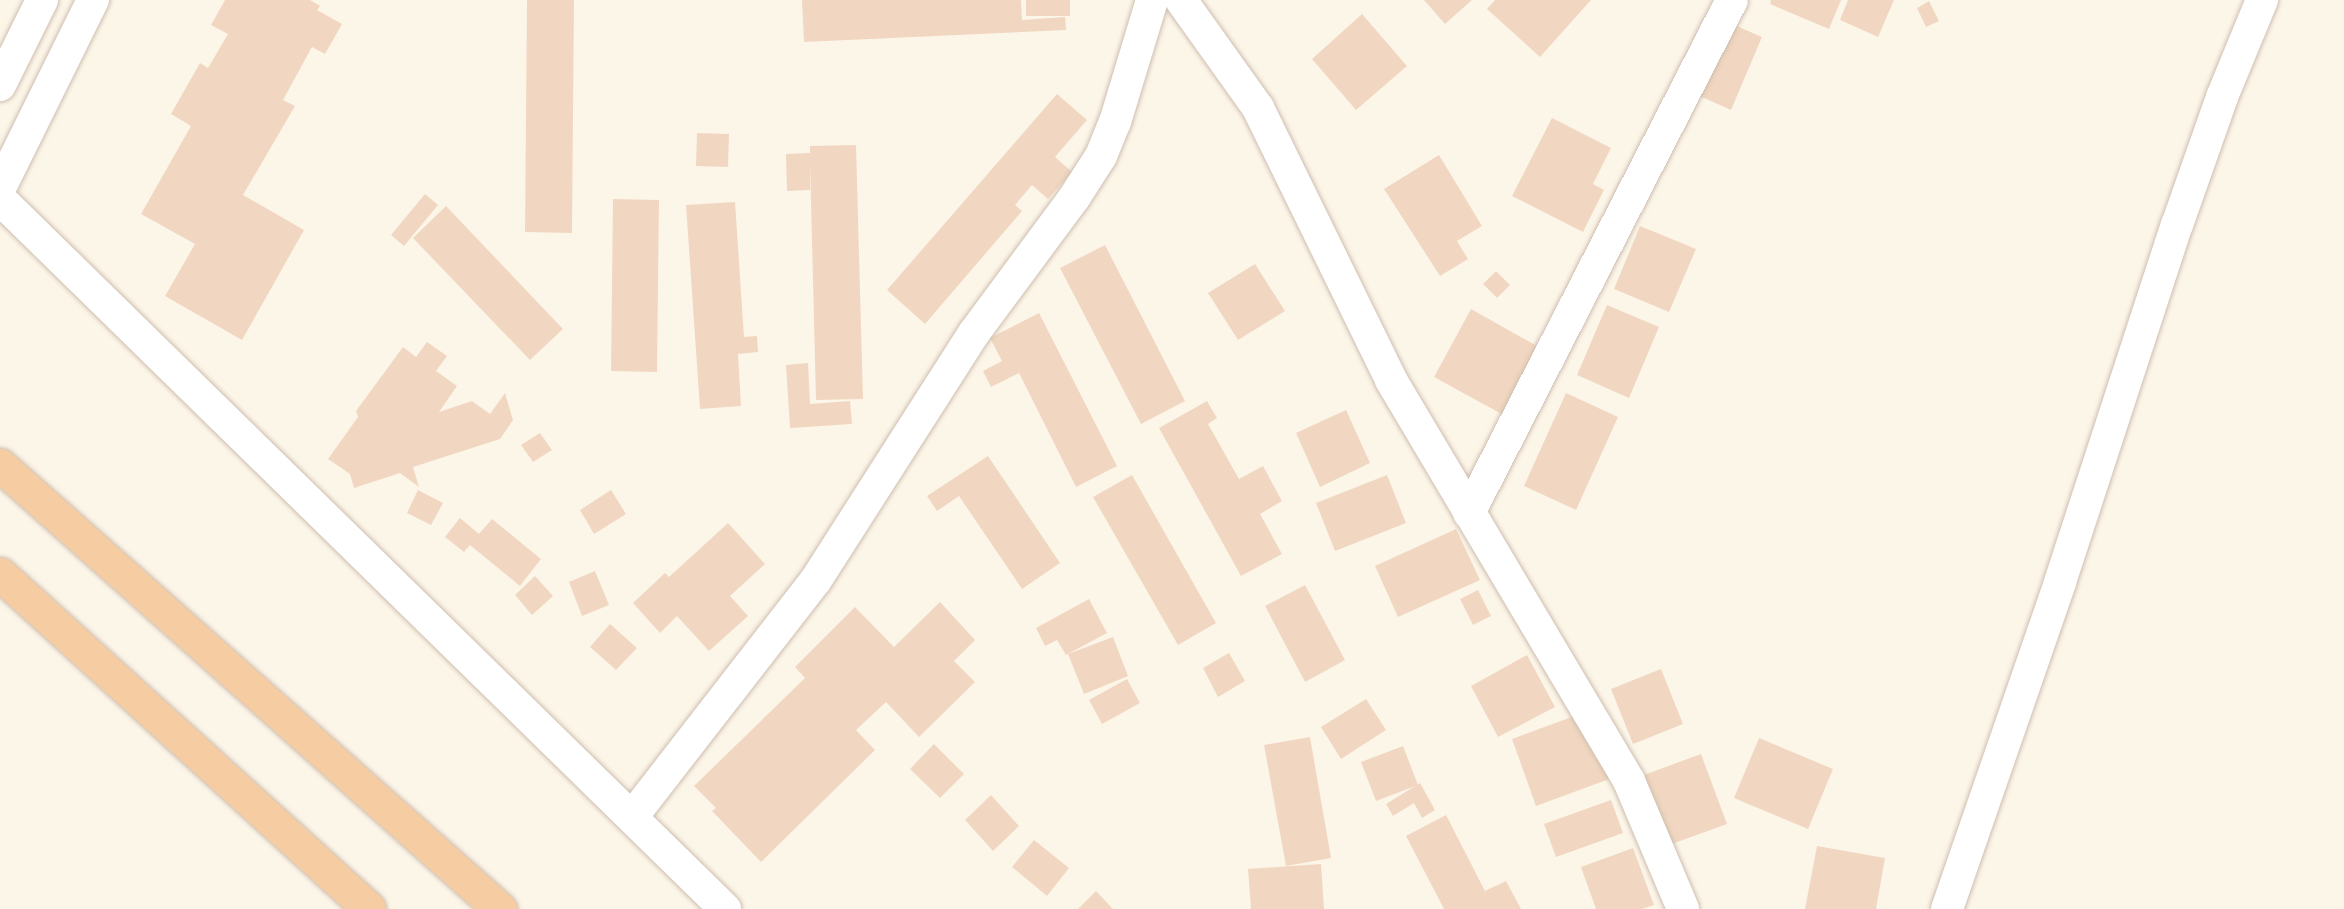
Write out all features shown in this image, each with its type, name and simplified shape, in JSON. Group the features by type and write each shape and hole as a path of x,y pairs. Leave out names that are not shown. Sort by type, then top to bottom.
{"highway":[{"path":"0,465 500,909"},
{"path":"0,574 369,909"}],"street":[{"path":"0,85 42,0"},
{"path":"0,188 93,0"},
{"path":"632,817 816,580 974,333 1074,198 1101,156 1115,122 1152,0"},
{"path":"1181,0 1258,108 1391,380 1608,742 1629,781 1683,909"},
{"path":"1469,513 1732,0"},
{"path":"1947,909 2060,582 2176,225 2222,97 2262,0"},
{"path":"0,199 724,909"}],"building":[{"path":"225,0 310,0 320,6 317,10 342,24 325,54 312,47 283,100 295,106 243,195 304,230 242,340 165,296 195,244 141,214 191,126 171,114 200,63 208,68 228,34 211,25"},
{"path":"527,0 574,0 572,233 525,232"},
{"path":"802,0 1021,0 1022,20 1065,17 1066,30 804,42"},
{"path":"1026,0 1070,0 1070,16 1026,16"},
{"path":"1424,0 1472,0 1445,24"},
{"path":"1495,0 1591,0 1540,57 1487,9"},
{"path":"1771,0 1841,0 1829,29 1770,4"},
{"path":"1848,0 1894,0 1878,37 1840,20"},
{"path":"1929,1 1939,21 1926,27 1917,8"},
{"path":"1362,14 1407,66 1356,110 1312,59"},
{"path":"1732,24 1762,37 1731,110 1700,96"},
{"path":"1057,94 1087,120 1055,157 1072,172 1048,199 1032,185 1015,205 1022,211 925,324 887,290"},
{"path":"1552,118 1611,148 1593,184 1604,190 1583,232 1512,196"},
{"path":"697,133 729,134 728,167 696,166"},
{"path":"856,145 863,399 816,400 810,162 810,190 787,191 786,154 810,153 810,146"},
{"path":"1439,155 1482,226 1457,241 1468,259 1440,276 1384,189"},
{"path":"425,194 438,205 404,246 391,235"},
{"path":"613,199 659,200 657,372 611,371"},
{"path":"735,202 744,337 757,336 758,352 738,354 741,406 700,409 686,205"},
{"path":"446,206 563,329 530,360 413,238"},
{"path":"1640,226 1696,249 1669,312 1614,289"},
{"path":"1105,245 1185,401 1141,424 1060,268"},
{"path":"1255,264 1285,311 1238,340 1208,293"},
{"path":"1496,271 1510,285 1497,298 1483,284"},
{"path":"1607,305 1659,327 1629,398 1577,375"},
{"path":"1471,309 1544,350 1507,417 1434,377"},
{"path":"1039,313 1117,466 1076,487 1019,373 991,387 983,371 1002,361 990,338"},
{"path":"427,342 447,356 436,371 457,386 439,412 472,401 490,414 505,393 513,420 500,439 413,467 419,487 400,473 354,488 350,474 328,459 358,417 356,411 403,347 416,357"},
{"path":"808,363 810,404 850,401 852,424 790,428 786,365"},
{"path":"1566,393 1618,417 1576,510 1524,486"},
{"path":"1207,401 1217,418 1208,424 1239,479 1263,466 1282,501 1260,514 1282,554 1241,576 1159,428"},
{"path":"1346,410 1370,463 1320,487 1296,433"},
{"path":"540,433 552,450 533,462 521,445"},
{"path":"988,456 1060,563 1022,589 959,496 937,511 927,496"},
{"path":"1132,475 1216,623 1178,645 1093,497"},
{"path":"1387,475 1406,523 1335,551 1316,503"},
{"path":"418,490 443,503 431,525 407,513"},
{"path":"611,490 626,514 594,534 580,510"},
{"path":"460,518 479,534 492,519 541,559 520,586 470,545 464,552 445,537"},
{"path":"728,523 765,564 730,596 748,616 709,651 677,616 660,633 633,603 665,573 669,577"},
{"path":"1456,529 1480,580 1398,617 1375,566"},
{"path":"595,571 609,605 582,616 569,582"},
{"path":"535,576 553,596 532,615 515,595"},
{"path":"1305,585 1345,660 1305,682 1265,606"},
{"path":"1478,590 1491,616 1473,625 1460,599"},
{"path":"1089,599 1107,633 1066,655 1057,640 1045,646 1036,628"},
{"path":"940,602 975,640 954,661 975,682 919,737 886,702 856,730 875,750 761,862 712,811 716,808 694,786 805,678 795,667 855,607 894,647"},
{"path":"610,624 637,648 616,670 590,647"},
{"path":"1113,637 1128,676 1084,694 1068,654"},
{"path":"1229,653 1245,681 1218,697 1203,668"},
{"path":"1527,655 1555,707 1498,737 1471,686"},
{"path":"1661,669 1683,724 1633,744 1611,689"},
{"path":"1127,679 1140,703 1102,724 1089,700"},
{"path":"1366,699 1386,730 1341,759 1321,727"},
{"path":"1588,711 1612,778 1536,806 1512,739"},
{"path":"1310,737 1331,858 1286,866 1264,745"},
{"path":"1759,738 1833,769 1808,829 1734,798"},
{"path":"934,744 964,774 940,798 910,769"},
{"path":"1403,746 1418,785 1376,801 1361,762"},
{"path":"1701,754 1727,824 1669,845 1644,775"},
{"path":"1420,783 1435,810 1422,818 1414,803 1393,816 1386,804"},
{"path":"991,795 1019,826 993,851 965,820"},
{"path":"1611,800 1623,833 1556,857 1544,824"},
{"path":"1446,815 1485,891 1506,881 1521,909 1444,909 1406,836"},
{"path":"1034,840 1069,868 1047,896 1012,867"},
{"path":"1817,846 1885,858 1876,909 1805,909"},
{"path":"1633,848 1654,905 1642,909 1596,909 1581,867"},
{"path":"1321,864 1324,909 1251,909 1248,869"},
{"path":"1096,891 1113,909 1078,909"}]}
